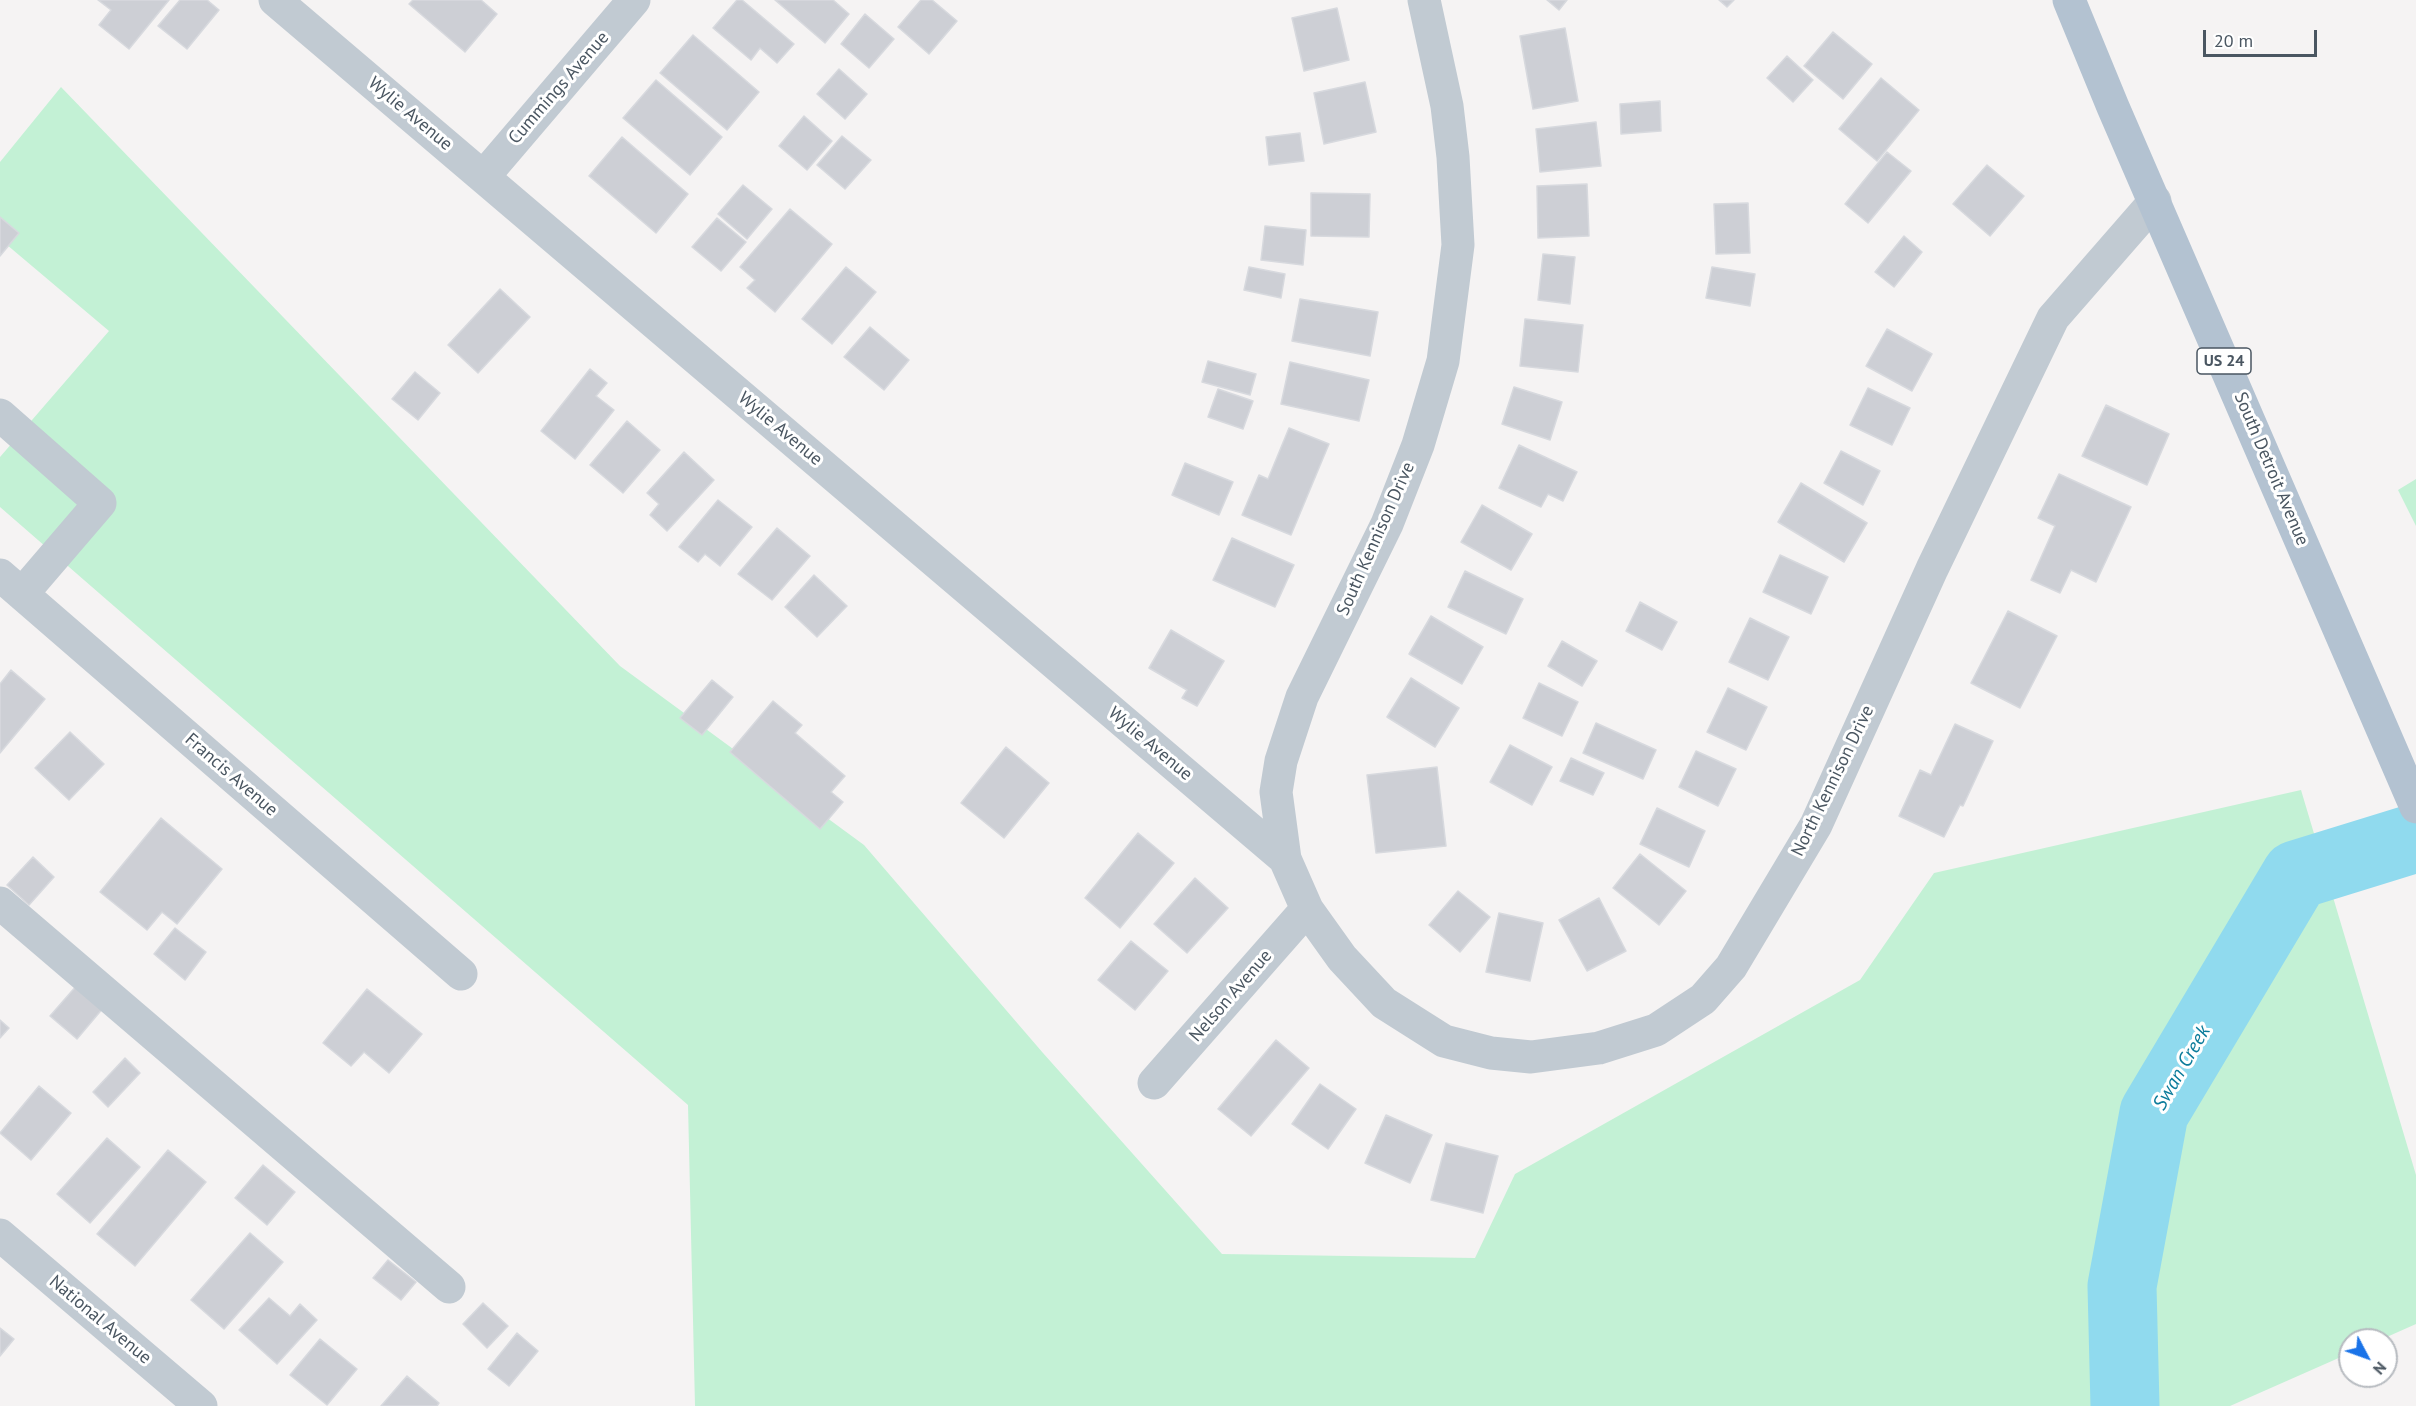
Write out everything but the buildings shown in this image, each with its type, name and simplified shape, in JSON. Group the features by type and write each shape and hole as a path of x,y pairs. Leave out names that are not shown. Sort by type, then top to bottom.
{"main road":[{"name":"South Detroit Avenue","path":"2069,0 2416,807"}],"street":[{"name":"Wylie Avenue","path":"275,0 1285,859"},
{"name":"Cummings Avenue","path":"484,176 634,0"},
{"name":"South Kennison Drive","path":"1285,859 1276,792 1281,761 1302,697 1387,524 1418,445 1443,361 1458,245 1447,106 1424,0"},
{"name":"North Kennison Drive","path":"1285,859 1307,909 1342,958 1384,1004 1444,1041 1491,1053 1531,1057 1599,1048 1656,1030 1703,999 1731,967 1816,825 1932,569 2054,318 2155,201"},
{"path":"0,415 100,503 11,585"},
{"name":"Francis Avenue","path":"11,585 461,974"},
{"path":"0,903 449,1287"},
{"name":"Nelson Avenue","path":"1154,1083 1307,909"},
{"name":"National Avenue","path":"0,1235 201,1406"}],"green space":[{"path":"61,87 620,666 864,845 1043,1053 1222,1254 1475,1258 1515,1174 1860,980 1934,873 2301,790 2416,1175 2416,1324 2398,1332 2398,1328 2338,1328 2338,1358 2230,1406 695,1406 688,1105 0,507 0,457 109,331 0,239 0,162"},
{"path":"2416,479 2416,526 2398,490"}],"waterway":[{"name":"Swan Creek","path":"2125,1406 2122,1286 2154,1113 2296,875 2416,838"}]}
